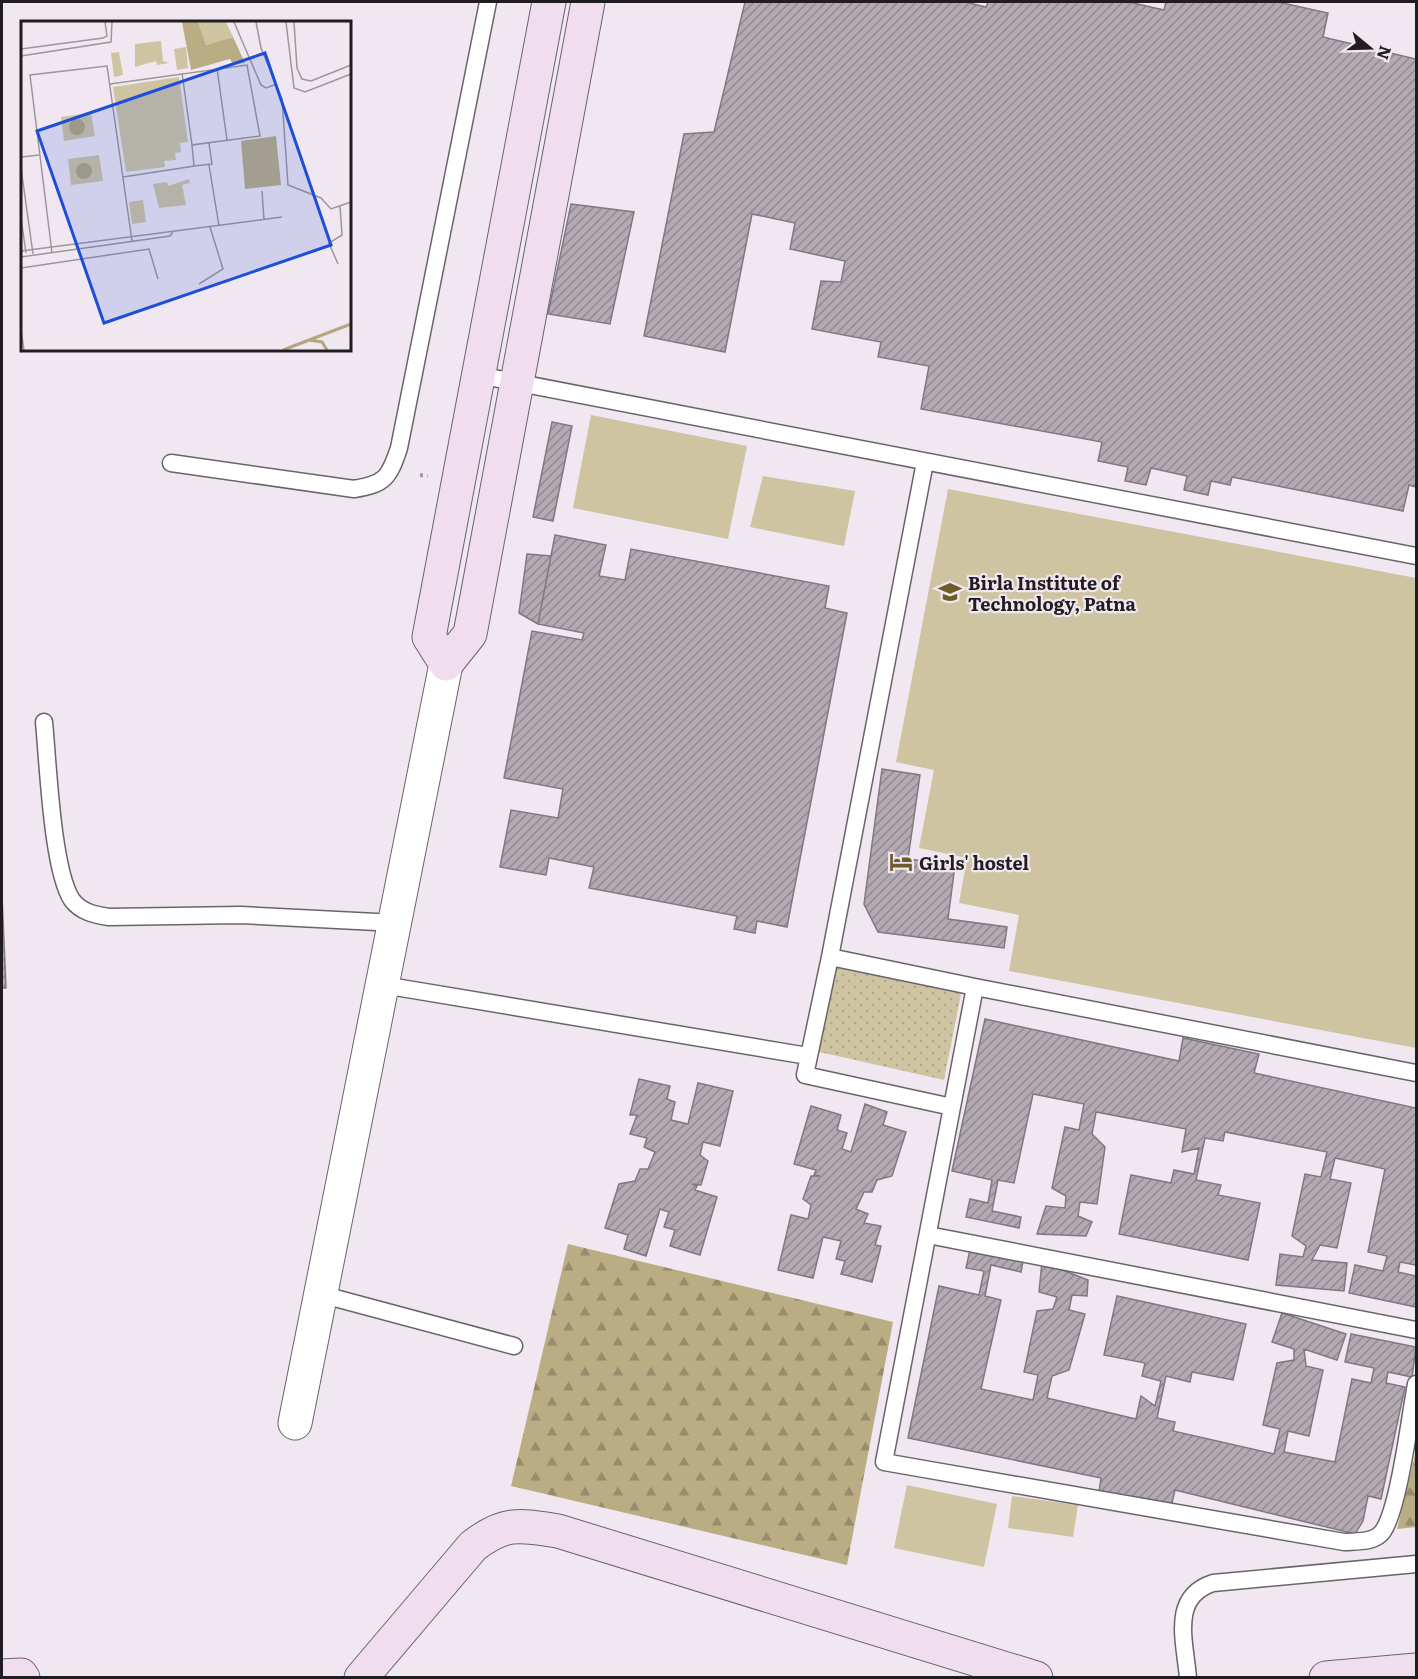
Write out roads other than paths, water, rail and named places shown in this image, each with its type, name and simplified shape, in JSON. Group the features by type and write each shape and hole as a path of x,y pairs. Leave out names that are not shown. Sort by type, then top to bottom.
{"street":[{"path":"446,664 429,637 549,2"},
{"path":"295,1423 446,664 470,634 588,2"},
{"path":"361,1677 474,1546 494,1530 525,1526 558,1531 1036,1677"},
{"path":"1326,1677 1416,1670"},
{"path":"2,1676 21,1675 22,1677"}],"lane":[{"path":"171,463 354,489 377,485 391,472 399,448 488,2"},
{"path":"478,375 1416,556"},
{"path":"925,462 830,957 805,1075 952,1107"},
{"path":"44,722 55,830 63,881 73,901 90,914 109,917 241,915 396,923"},
{"path":"830,957 1416,1073"},
{"path":"383,985 808,1056"},
{"path":"975,987 884,1462 1344,1542 1368,1540 1383,1532 1392,1509 1416,1384"},
{"path":"927,1235 1416,1330"},
{"path":"321,1294 514,1346"},
{"path":"1188,1677 1185,1609 1190,1596 1198,1588 1213,1583 1416,1564"}],"place":[{"name":"Birla Institute of Technology, Patna","path":"950,592"},
{"name":"Girls' hostel","path":"901,862"}]}
